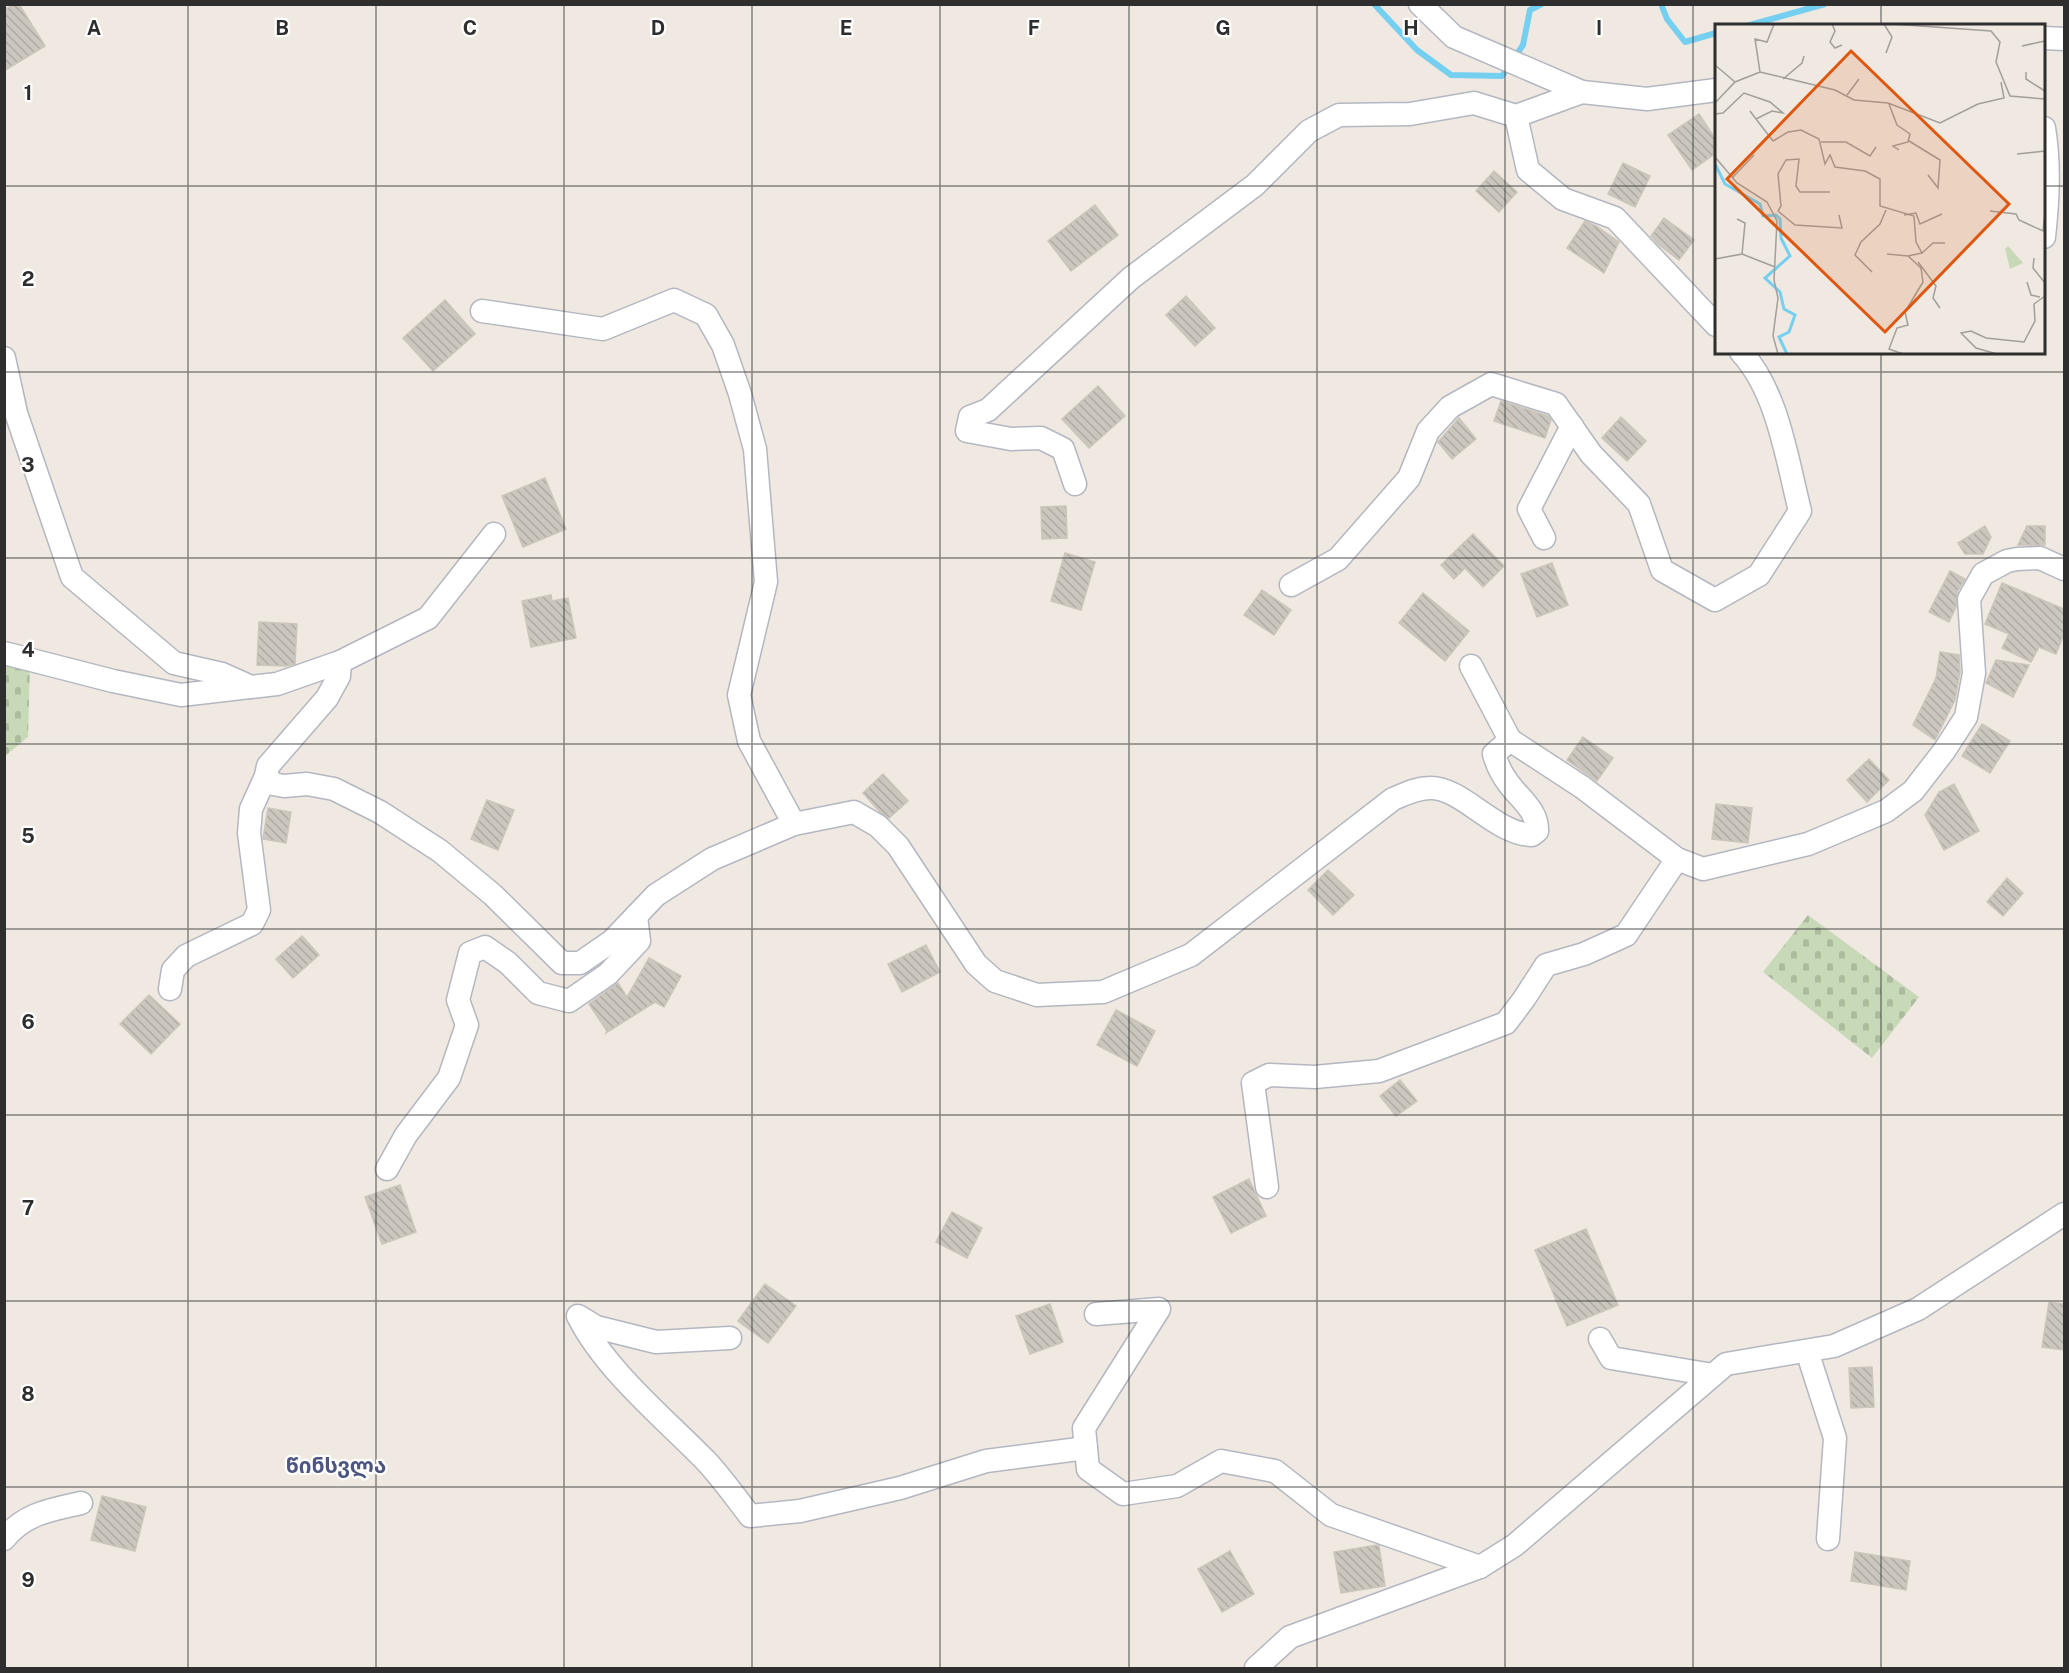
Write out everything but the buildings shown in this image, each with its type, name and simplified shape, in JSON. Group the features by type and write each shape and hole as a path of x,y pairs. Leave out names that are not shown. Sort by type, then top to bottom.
{"street":[{"path":"1420,4 1454,37 1582,92 1647,99 1715,90"},
{"path":"2045,38 2064,39"},
{"path":"1075,484 1063,449 1041,438 1011,440 967,431 970,417 988,410 1131,278 1255,185 1309,131 1339,115 1410,114 1474,103 1516,116 1582,92"},
{"path":"1516,116 1528,170 1563,199 1615,218 1715,324"},
{"path":"2045,138 2048,194 2045,220"},
{"path":"482,311 603,329 674,300 706,315 723,345 740,394 756,460 766,582 739,695 749,741 794,824"},
{"path":"1291,585 1338,560 1409,478 1428,430 1450,407 1491,384 1557,404 1591,454 1639,504 1662,570 1715,600 1759,575 1800,511 1774,411 1755,368 1743,354"},
{"path":"4,358 16,413 72,578 174,663 222,674 251,687"},
{"path":"1544,538 1528,509 1572,426"},
{"path":"4,653 113,681 181,695 278,684 340,662 428,618 494,534"},
{"path":"1471,666 1510,740 1582,787 1677,859 1703,869 1808,844 1886,811 1913,791 1944,751 1966,717 1974,673 1969,599 1983,574 2007,561 2017,559 2040,558 2064,568"},
{"path":"170,990 173,970 186,956 252,924 259,910 249,833 251,809 266,776 268,766 327,698 339,676 340,662"},
{"path":"266,776 273,784 307,784 334,789 380,812 440,851 493,895 562,963 580,963 612,941 656,895 712,859 794,824 854,812 878,826 898,846 976,964 995,981 1037,995 1103,992 1191,955 1394,799 1416,789 1433,787 1456,796 1519,835 1532,835 1537,831 1538,821 1508,783 1497,766 1494,754 1510,740"},
{"path":"1267,1187 1253,1083 1269,1075 1315,1077 1379,1071 1506,1023 1546,965 1584,954 1626,935 1677,859"},
{"path":"387,1169 406,1135 450,1078 467,1025 458,1000 470,952 485,947 508,963 538,993 569,1001 608,974 639,941 636,916"},
{"path":"1256,1668 1290,1637 1480,1567 1515,1545 1726,1364 1834,1346 1918,1309 2064,1214"},
{"path":"1096,1314 1159,1309 1084,1428 1088,1469 1123,1494 1177,1486 1221,1461 1275,1471 1331,1515 1480,1567"},
{"path":"730,1338 656,1342 596,1327 578,1316 588,1335 643,1400 708,1463 750,1516 801,1511 900,1488 986,1461 1086,1448"},
{"path":"1600,1339 1611,1358 1713,1375"},
{"path":"1807,1351 1835,1438 1828,1539"},
{"path":"4,1539 31,1516 81,1503"}],"green space":[{"path":"4,660 30,664 28,737 5,756"},
{"path":"1808,915 1919,997 1872,1058 1763,972"}],"waterway":[{"path":"1374,4 1417,50 1451,75 1502,76 1523,45 1530,10 1542,4"},
{"path":"1661,4 1667,19 1685,42 1715,33"},
{"path":"1753,24 1825,4"}],"district":[{"name":"წინსვლა","path":"336,1465"}]}
